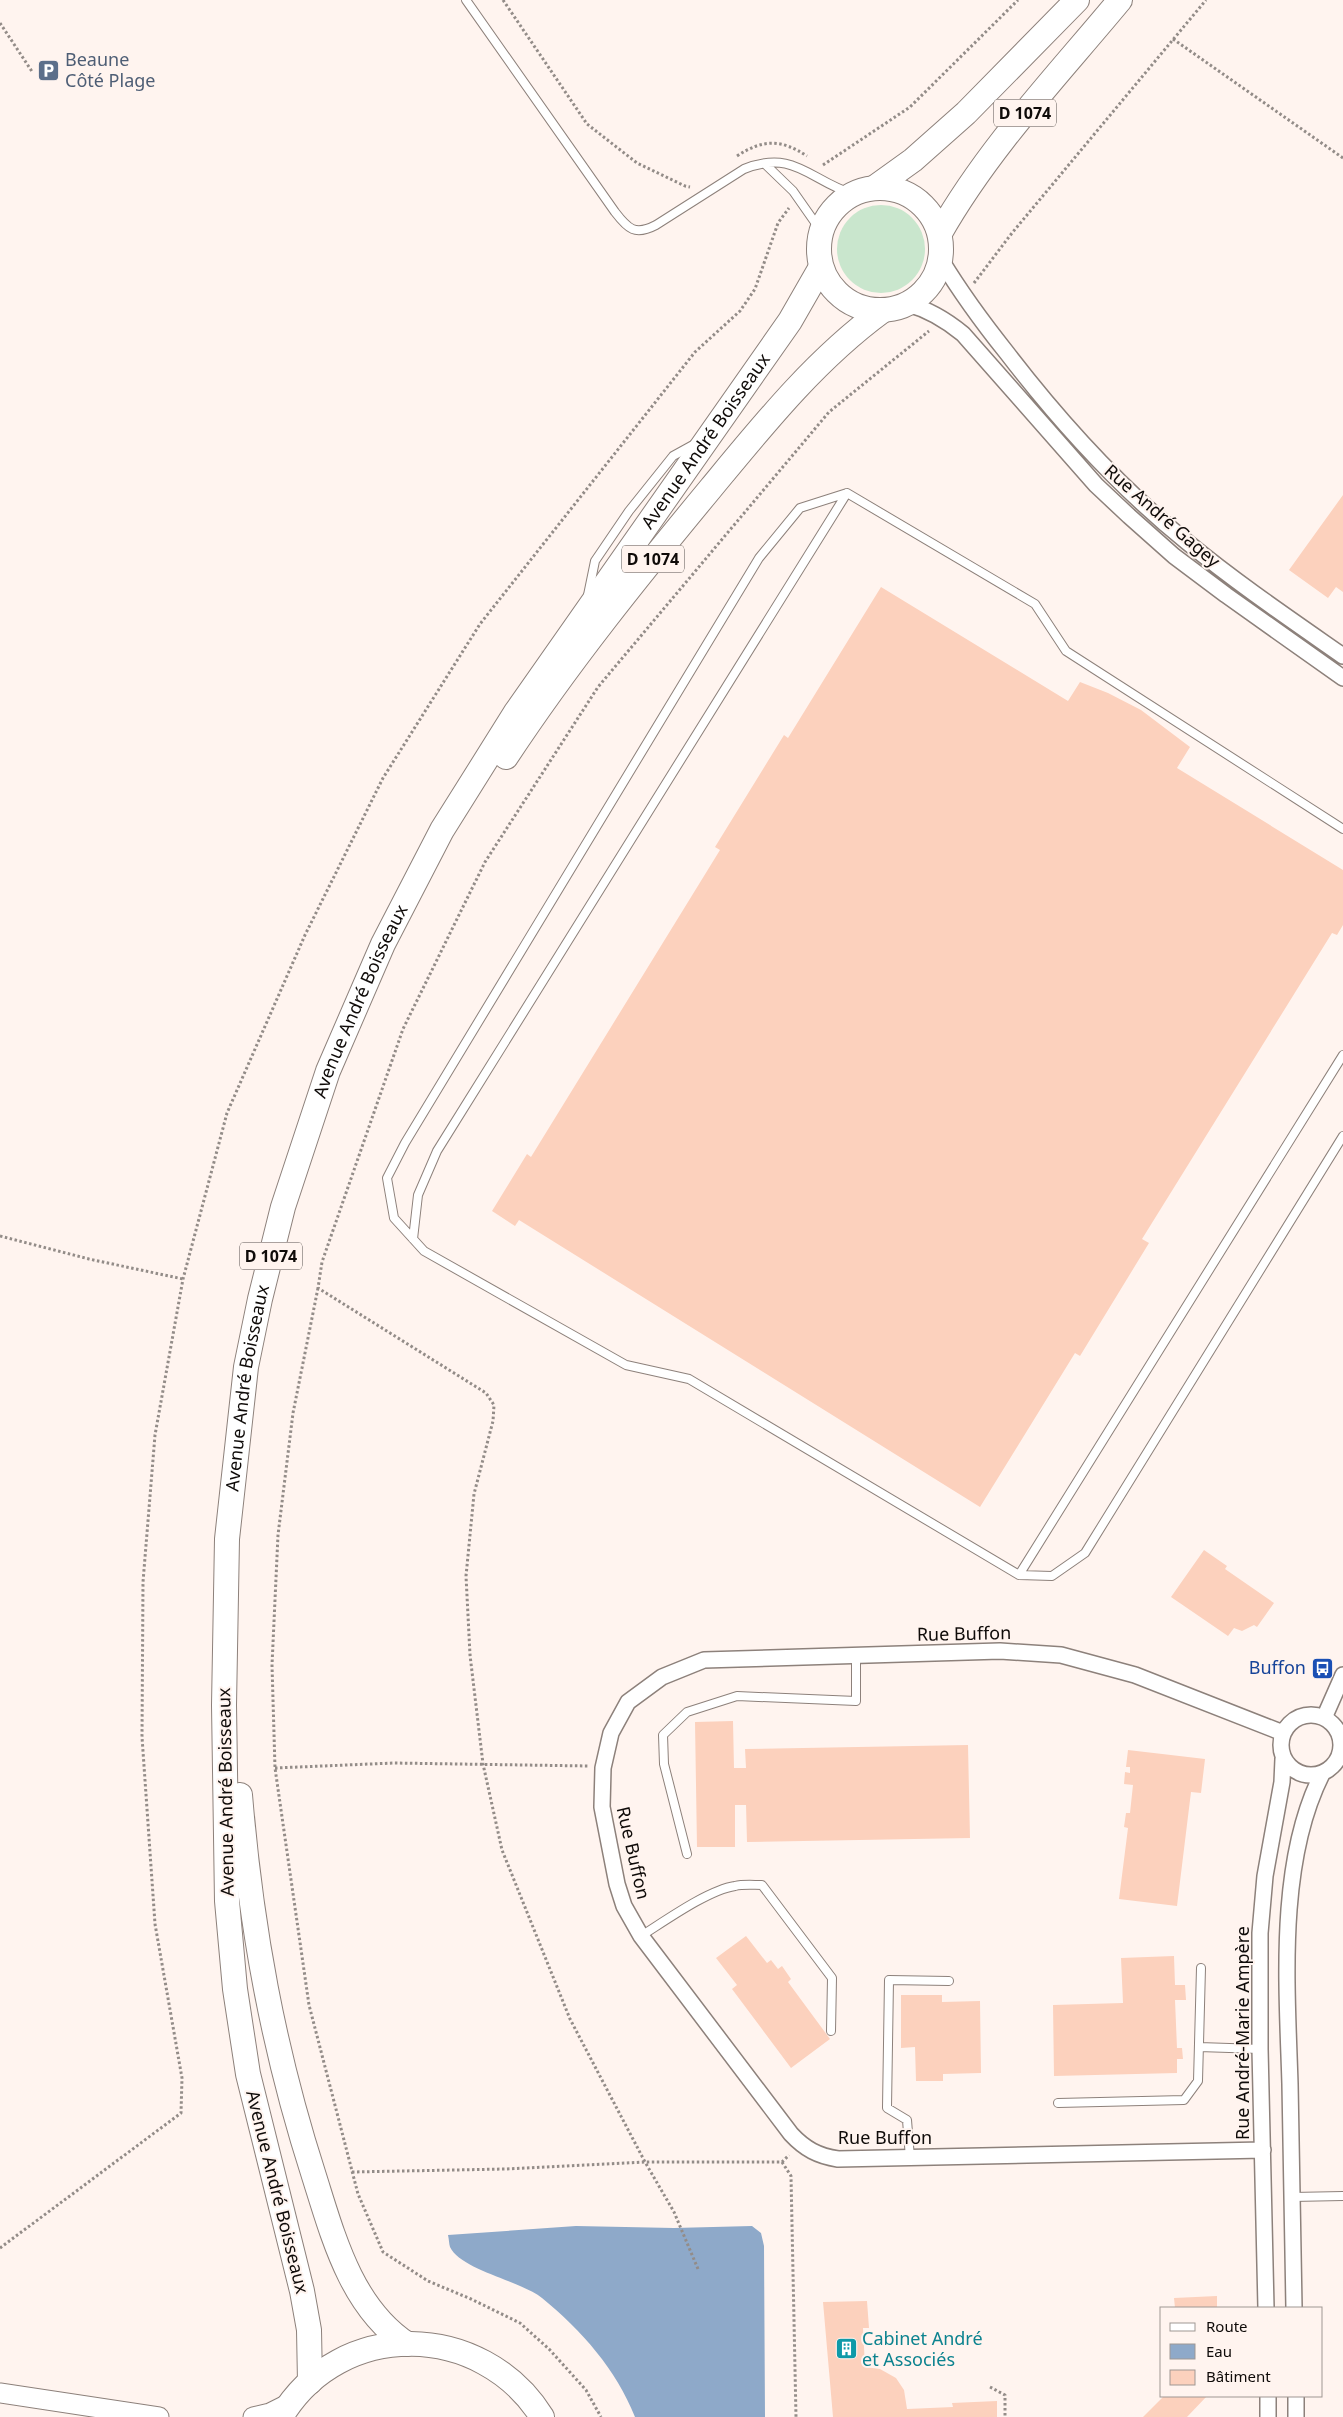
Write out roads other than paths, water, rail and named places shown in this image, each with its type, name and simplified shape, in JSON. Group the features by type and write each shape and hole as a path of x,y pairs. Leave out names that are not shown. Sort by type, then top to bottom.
{"main road":[{"name":"D 1074","path":"863,191 913,160 966,113 1077,0"},
{"name":"D 1074","path":"940,233 965,190 996,147 1120,0"},
{"path":"891,188 908,194 922,204 933,217 940,233 941,260 930,286 908,304 882,311 862,308 844,299 830,285 821,267 819,243 821,231 833,209 863,191 891,188"},
{"name":"Avenue André Boisseaux","path":"310,2382 309,2330 302,2291 248,2074 235,1989 227,1901 224,1705 227,1539 246,1367 260,1299 283,1207 328,1070 384,944 442,830 516,712 790,321 821,267"},
{"name":"Avenue André Boisseaux","path":"407,2344 389,2332 373,2314 359,2293 348,2272 330,2225 281,2065 269,2012 247,1877 237,1757 234,1678 239,1547 245,1481 257,1396 289,1244 337,1094 387,972 416,909 458,834 506,756 588,640 751,439 793,391 818,366 882,311"},
{"path":"286,2409 310,2382 331,2366 355,2354 380,2346 407,2344 448,2348 487,2363 520,2388 542,2417"}],"street":[{"name":"Rue André Gagey","path":"941,260 964,296 1036,391 1080,440 1142,503 1186,542 1343,656"},
{"name":"Rue André Gagey","path":"908,304 925,309 944,319 963,334 1096,485 1174,556 1343,678"},
{"name":"Rue Buffon","path":"1262,2150 838,2158 824,2156 800,2144 641,1936 624,1906 617,1884 602,1807 603,1768 611,1733 628,1702 662,1677 704,1660 1000,1651 1061,1655 1135,1675 1283,1733"},
{"path":"1324,1718 1343,1675"},
{"path":"1283,1733 1288,1725 1305,1715 1324,1718 1337,1729 1340,1737 1341,1755 1330,1769 1322,1774 1304,1775 1288,1766 1283,1759"},
{"name":"Rue André-Marie Ampère","path":"1266,2307 1260,2049 1260,1933 1265,1876 1282,1782 1283,1759 1280,1742 1283,1733"},
{"path":"1294,2307 1287,1989 1289,1926 1292,1880 1307,1809 1322,1774"},
{"path":"0,2393 159,2417"},
{"path":"1268,2397 1268,2417"},
{"path":"1296,2397 1296,2417"},
{"path":"253,2417 286,2409"}],"lane":[{"path":"466,0 615,212 630,228 638,231 650,228 744,169 765,164 780,162 795,164 838,189 863,191"},
{"path":"765,164 775,171 798,197 821,231"},
{"path":"413,1239 418,1195 437,1151 847,494"},
{"path":"1343,829 1066,651 1035,604 847,494 800,508 760,558 406,1143 387,1178 394,1218 424,1251 626,1365 689,1379 1019,1575 1052,1576 1085,1553 1340,1146 1343,1136"},
{"path":"1019,1575 1343,1055"},
{"path":"687,1854 664,1764 663,1735 687,1712 737,1696 856,1701 856,1656"},
{"path":"641,1936 678,1912 716,1893 734,1886 762,1885 832,1978 832,2031"},
{"path":"1058,2104 1184,2100 1198,2081 1201,1968"},
{"path":"910,2158 907,2120 887,2108 890,1980 949,1981"},
{"path":"1199,2047 1260,2049"},
{"path":"1292,2197 1343,2196"}],"water":[{"path":"576,2226 674,2228 752,2226 761,2233 764,2246 765,2417 635,2417 627,2399 608,2367 571,2324 542,2298 532,2292 478,2269 456,2255 450,2247 448,2235"}],"place":[{"name":"Beaune Côté Plage","path":"49,70"},
{"name":"Buffon","path":"1322,1668"},
{"name":"Cabinet André et Associés","path":"846,2349"}]}
